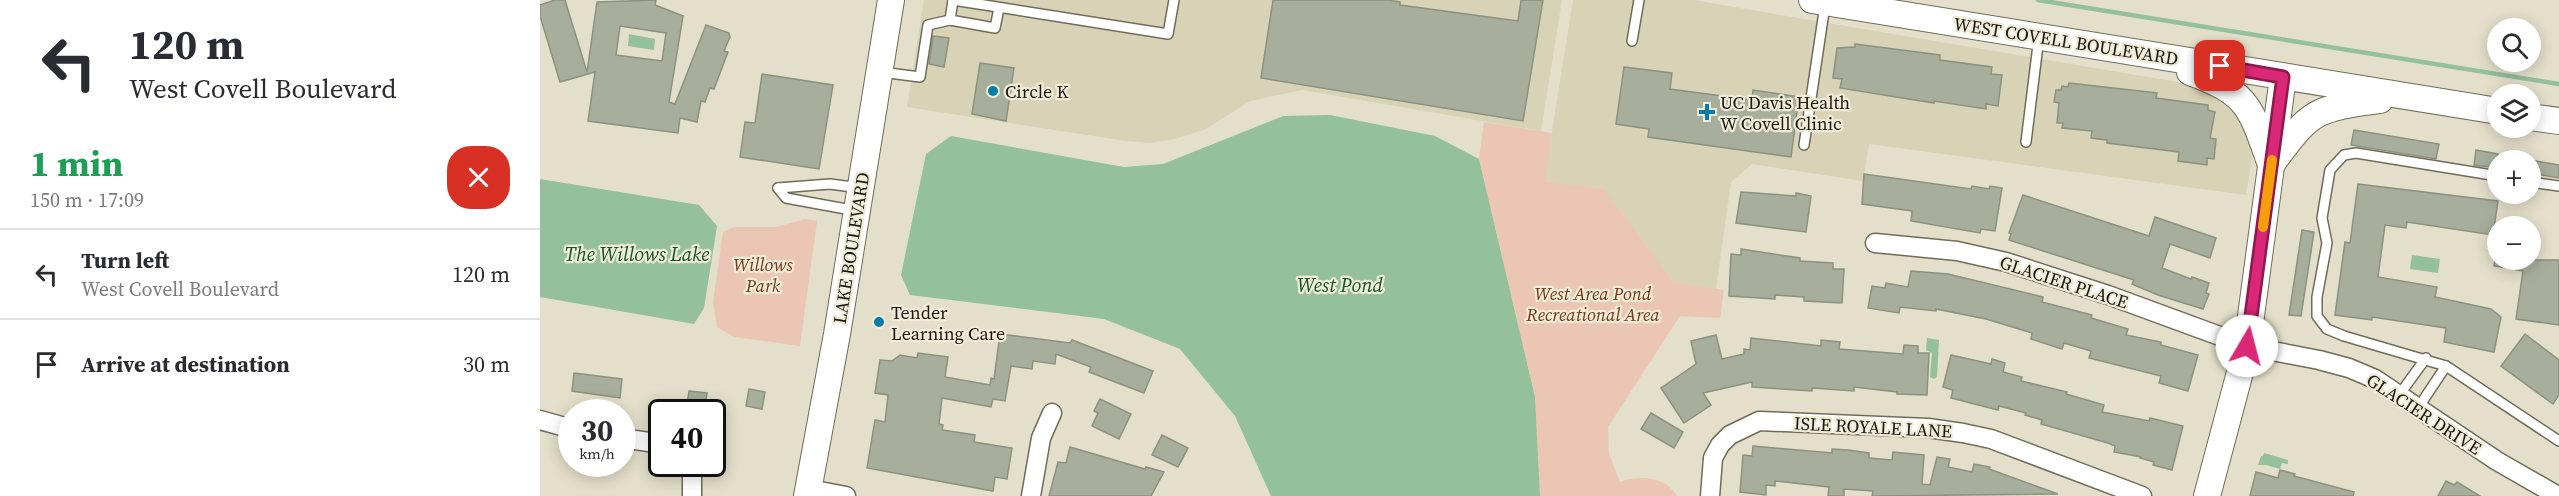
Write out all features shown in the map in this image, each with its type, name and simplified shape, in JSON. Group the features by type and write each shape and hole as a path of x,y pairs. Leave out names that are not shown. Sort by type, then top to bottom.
{"main road":[{"name":"LAKE BOULEVARD","path":"808,493 891,0"},
{"name":"WEST COVELL BOULEVARD","path":"1819,1 2487,109"},
{"path":"2137,52 2220,83 2244,101 2254,119 2271,165"},
{"path":"2207,496 2247,346 2283,77"},
{"path":"2271,165 2303,124 2315,114 2336,106 2405,96"},
{"path":"2541,119 2559,121"}],"street":[{"name":"GLACIER PLACE","path":"1875,243 1957,251 2006,262 2247,346"},
{"name":"GLACIER DRIVE","path":"2247,346 2349,368 2375,379 2497,461 2558,496"},
{"path":"1030,496 1041,438 1052,413"},
{"path":"540,420 558,425"},
{"name":"ISLE ROYALE LANE","path":"1710,493 1713,458 1720,445 1730,435 1759,421 1928,428 1964,433 1991,439 2142,496"},
{"path":"692,477 692,496"},
{"path":"808,493 846,496"}],"lane":[{"path":"950,20 953,0 1168,34 1174,0"},
{"path":"1632,40 1639,0"},
{"path":"1804,146 1819,1"},
{"path":"879,71 920,77 928,25 950,20 995,28 999,8"},
{"path":"2026,142 2039,36"},
{"path":"2487,174 2356,153 2344,155 2330,170 2322,218 2327,243 2317,297 2318,316 2327,329 2344,336 2426,358 2446,366 2559,441"},
{"path":"830,184 858,199 786,198 778,188 830,184"},
{"path":"2541,184 2559,186"},
{"path":"2399,395 2426,358"},
{"path":"2418,408 2446,366"}],"shaded area":[{"path":"924,0 1562,0 1541,131 1302,90 1250,101 1206,129 1175,139 1150,143 907,107"},
{"path":"1573,0 1693,0 2195,85 2240,110 2253,151 2246,195 1869,144 1863,181 1752,164 1731,182 1716,289 1674,282 1604,189 1544,181"}],"green space":[{"name":"West Area Pond Recreational Area","path":"1484,122 1552,133 1545,181 1604,189 1674,282 1724,290 1720,318 1680,316 1608,427 1609,454 1620,482 1635,478 1651,479 1666,484 1677,496 1540,496 1535,397 1479,159"},
{"name":"Willows Park","path":"805,219 817,221 800,346 734,337 717,327 713,302 723,232 734,227 776,227"}],"water":[{"path":"629,34 655,39 654,50 628,46"},
{"name":"West Pond","path":"1330,115 1435,136 1479,159 1535,397 1540,496 1271,496 1235,416 1180,349 1104,319 910,295 901,275 926,154 951,136 1124,167 1163,164 1283,116"},
{"name":"The Willows Lake","path":"540,179 699,205 717,226 704,308 694,324 540,297"},
{"path":"2412,255 2440,259 2438,273 2410,269"},
{"path":"1927,338 1939,340 1937,377 1934,379 1930,377 1932,353 1926,350"},
{"path":"2264,453 2288,460 2288,464 2282,463 2280,469 2258,465"}],"building":[{"path":"555,0 565,0 587,72 597,2 656,0 655,5 683,16 669,102 675,104 706,25 729,33 730,37 724,51 728,52 714,89 710,88 705,102 701,101 697,122 680,118 678,133 588,121 595,72 560,82 540,16 540,5","holes":["620,26 666,33 662,61 616,55"]},
{"path":"1273,0 1388,0 1400,2 1400,5 1518,21 1521,0 1543,0 1523,121 1261,78"},
{"path":"933,36 949,38 944,67 929,64"},
{"path":"1855,44 1940,55 1940,60 1992,67 1991,74 2002,75 1998,106 1986,104 1986,109 1840,88 1842,79 1833,78 1837,48 1855,47"},
{"name":"Circle K","path":"980,63 1014,68 1006,121 972,114"},
{"name":"UC Davis Health W Covell Clinic","path":"1624,67 1672,73 1670,89 1752,100 1753,90 1799,97 1791,157 1648,137 1649,129 1616,124"},
{"path":"762,74 833,85 819,169 740,157 745,122 755,123"},
{"path":"2069,83 2157,93 2156,98 2208,105 2208,110 2215,112 2210,138 2216,139 2214,159 2207,158 2207,165 2178,161 2179,152 2107,143 2107,140 2091,138 2092,131 2062,128 2063,123 2057,123 2059,103 2054,102 2056,90 2061,90 2062,86 2068,87"},
{"path":"2354,130 2439,144 2436,159 2351,145"},
{"path":"2476,150 2487,152 2487,167 2474,165"},
{"path":"2541,162 2559,165 2559,178 2541,175"},
{"path":"1864,174 1971,189 1972,186 1989,189 1990,186 2002,188 1995,231 1981,229 1980,233 1911,221 1912,211 1862,204"},
{"path":"2358,184 2487,200 2487,204 2498,204 2496,216 2487,216 2487,234 2407,222 2406,228 2385,225 2378,277 2437,287 2435,297 2491,309 2501,317 2494,352 2444,342 2446,328 2372,317 2372,320 2335,315 2345,242 2350,243"},
{"path":"1741,192 1796,196 1796,193 1811,196 1806,232 1736,223"},
{"path":"2023,195 2149,236 2155,217 2216,238 2210,258 2170,244 2162,268 2209,283 2206,293 2209,294 2203,309 2158,295 2132,284 2134,280 2009,240 2011,234 2009,233"},
{"path":"2302,230 2314,232 2301,316 2289,315"},
{"path":"1741,249 1800,258 1800,261 1833,263 1833,269 1844,269 1842,303 1804,301 1804,297 1775,295 1775,299 1729,296 1731,254 1741,255"},
{"path":"2541,260 2559,260 2559,325 2516,319 2523,271 2517,270 2541,270"},
{"path":"1911,271 1948,274 2043,297 2042,302 2092,315 2091,318 2128,329 2126,335 2161,342 2161,345 2198,355 2188,391 2159,383 2161,376 2089,358 2091,351 2064,343 2062,349 2031,339 2032,333 1986,319 1936,309 1936,311 1900,307 1899,313 1868,308 1872,286 1885,288 1886,283 1908,287"},
{"path":"1000,334 1070,343 1072,340 1153,371 1144,393 1089,372 1091,367 1056,354 1055,364 1033,361 1032,369 1011,366 1005,401 993,399 991,407 942,398 939,424 943,425 942,430 975,435 974,442 1012,448 1007,479 995,477 993,491 867,468 875,420 885,422 888,395 875,393 880,360 892,361 900,355 917,358 918,353 948,357 945,377 990,385 991,378 994,379"},
{"path":"2525,334 2559,360 2559,395 2553,404 2501,366"},
{"path":"1716,335 1722,359 1744,354 1744,349 1750,350 1751,338 1821,346 1821,340 1840,342 1839,349 1903,354 1904,345 1918,346 1918,353 1929,353 1927,395 1897,394 1897,392 1854,387 1854,391 1812,388 1812,391 1752,387 1752,382 1703,393 1711,405 1684,423 1661,388 1696,364 1691,341"},
{"path":"1951,355 1991,364 1992,359 2005,363 2003,372 2022,377 2021,381 2067,392 2066,394 2104,405 2102,412 2149,421 2150,418 2183,426 2172,470 2153,465 2154,462 2141,457 2114,452 2115,446 2108,443 2041,424 2042,420 2025,415 2026,413 1999,406 1998,410 1951,398 1953,390 1943,387"},
{"path":"574,373 622,379 620,398 572,391"},
{"path":"749,389 765,392 762,409 746,406"},
{"path":"689,391 707,393 706,399 688,399"},
{"path":"1100,399 1131,414 1119,439 1092,426 1098,413 1094,411"},
{"path":"1651,413 1683,432 1674,448 1641,429"},
{"path":"1162,435 1188,448 1178,467 1152,455"},
{"path":"1753,446 1832,453 1832,449 1848,450 1869,453 1869,458 1892,460 1893,452 1924,455 1922,484 1930,485 1937,457 1950,459 1948,467 1972,472 1974,464 1990,467 1989,469 2058,494 1872,496 1873,491 1844,489 1844,496 1828,496 1829,487 1775,481 1775,486 1766,485 1766,495 1740,492 1743,455 1752,456"},
{"path":"1070,447 1145,469 1146,467 1164,472 1151,496 1049,496 1058,462 1066,463"},
{"path":"2280,470 2354,492 2353,496 2250,496 2256,472 2278,478"},
{"path":"2446,481 2454,485 2457,482 2480,496 2438,496"}],"waterway":[{"path":"2038,0 2559,84"}],"slow traffic":[{"path":"2263,227 2272,160"}],"place":[{"name":"Circle K","path":"993,91"},
{"name":"UC Davis Health W Covell Clinic","path":"1707,112"},
{"name":"Tender Learning Care","path":"879,322"}],"route":[{"path":"2220,66 2283,77 2247,346"}]}
